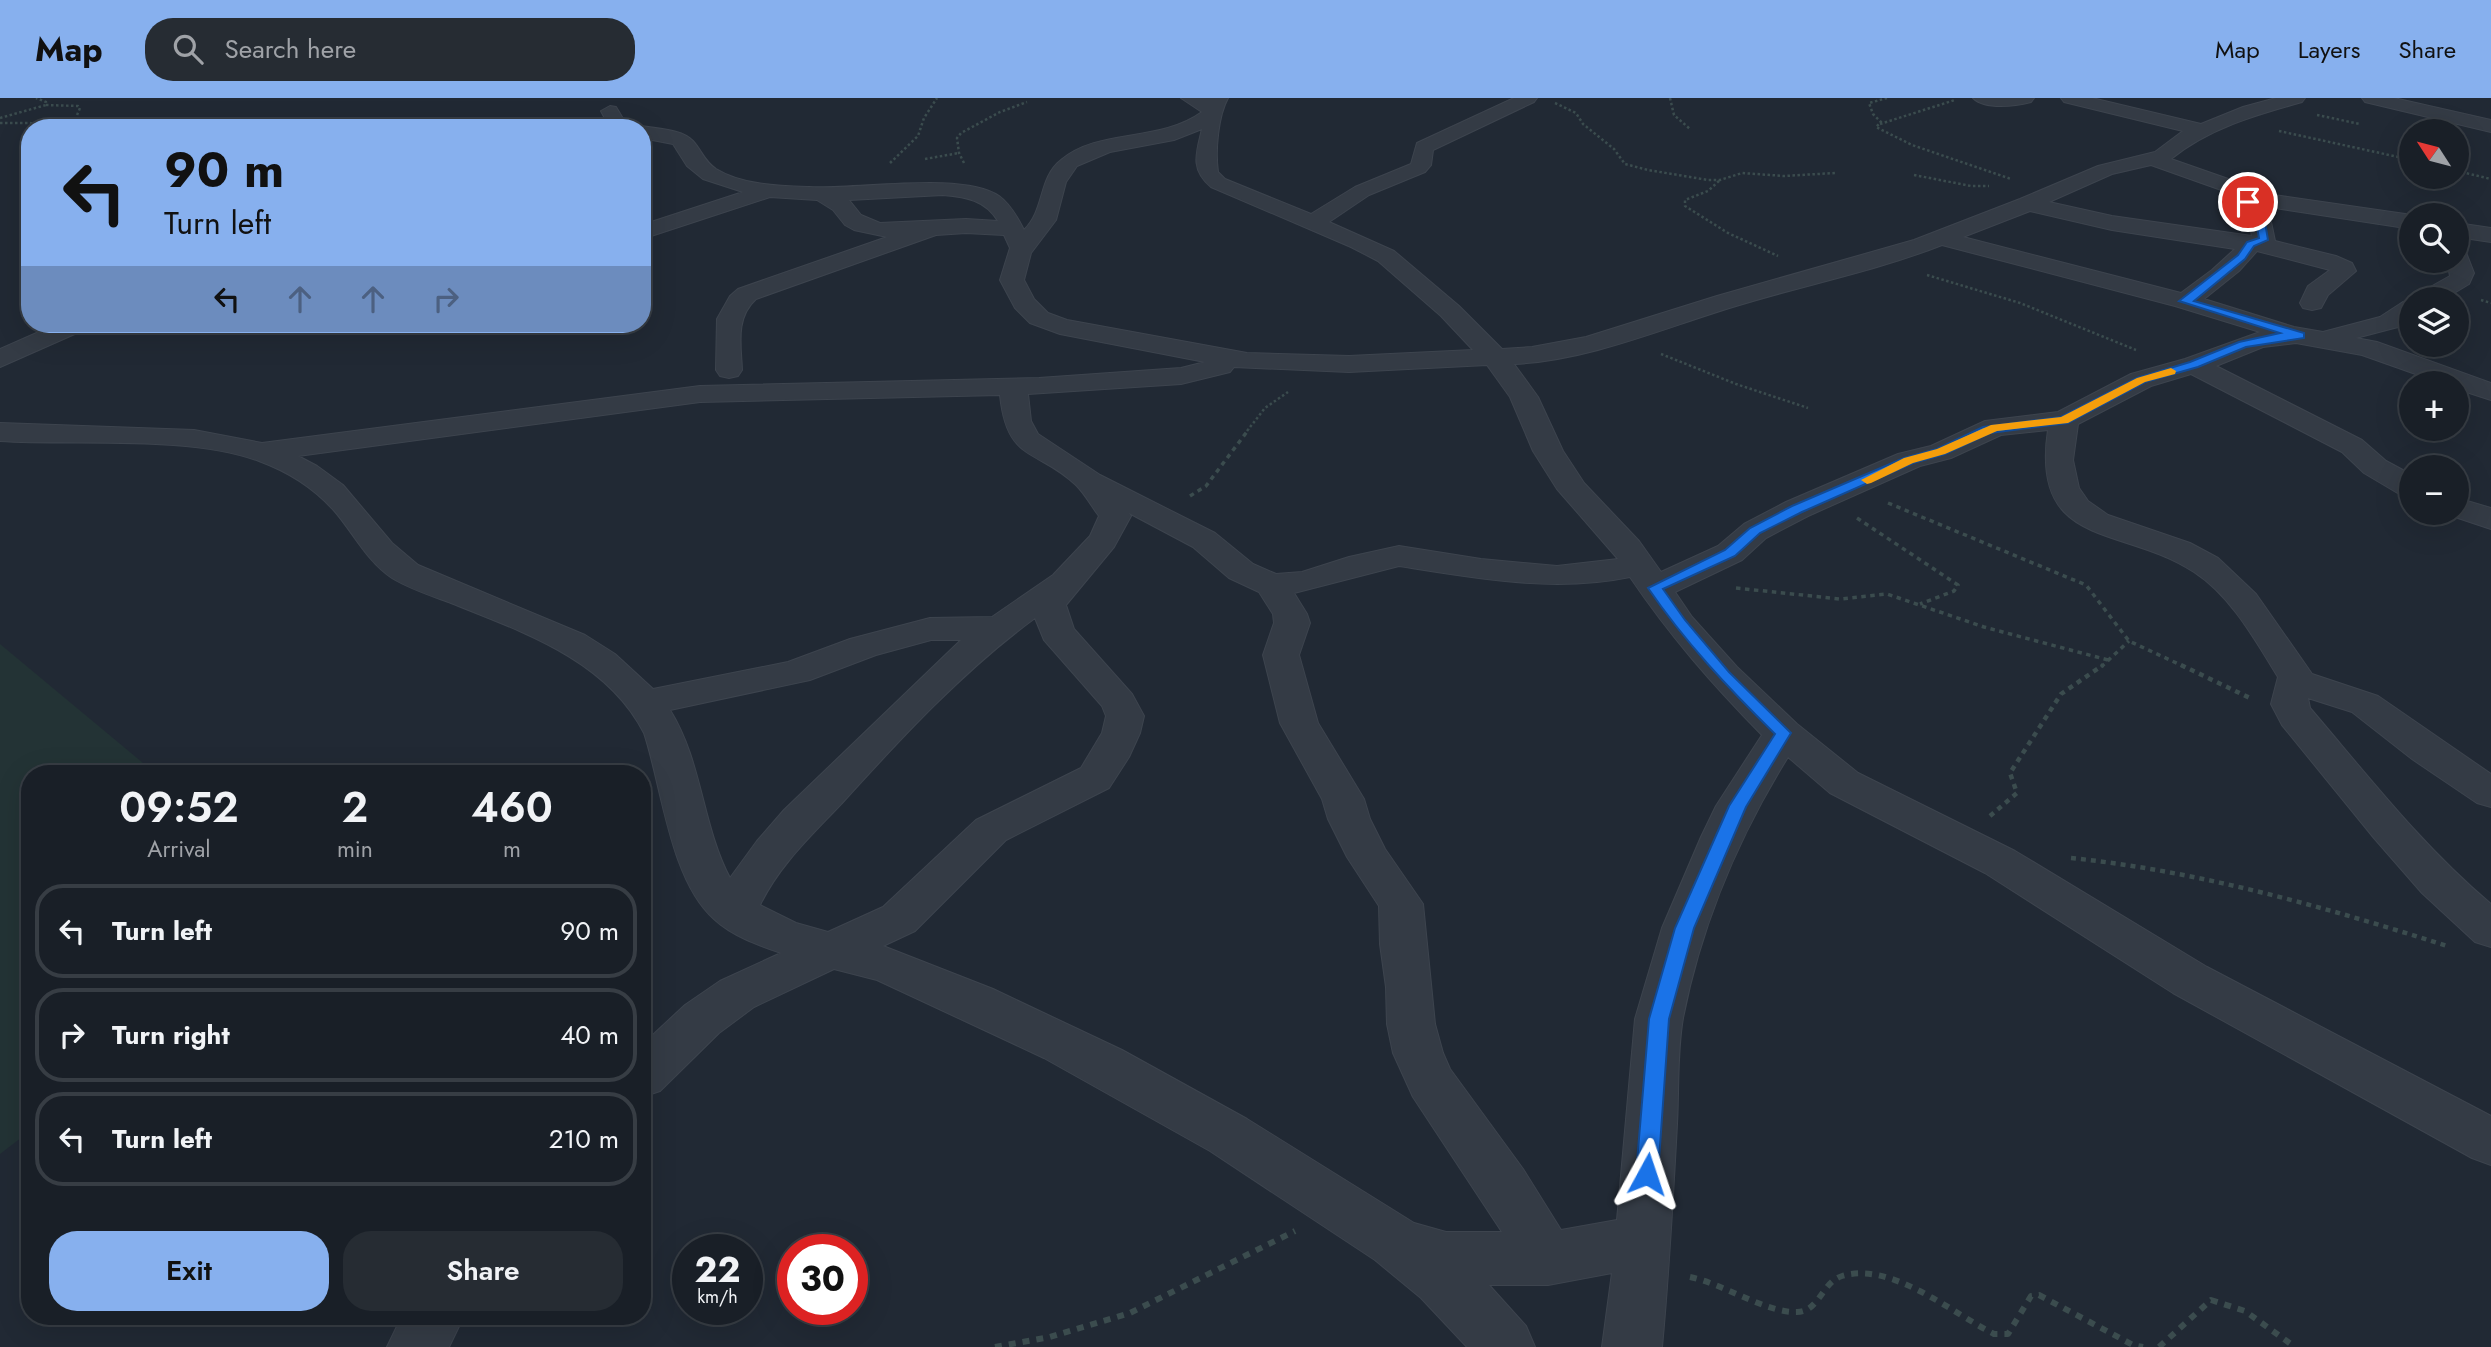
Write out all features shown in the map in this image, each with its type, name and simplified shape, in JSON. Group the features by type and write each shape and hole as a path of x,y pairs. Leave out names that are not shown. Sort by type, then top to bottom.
{"street":[{"path":"1189,98 1217,103"},
{"path":"1311,224 1352,197 1418,168 1424,147 1528,98"},
{"path":"1982,98 2025,98"},
{"path":"2070,98 2201,130"},
{"path":"651,134 679,139 686,145 688,157 706,173 727,182 772,190 820,193 944,190 980,195 989,199 1004,213 1016,238 1012,280 1024,303 1039,318 1060,326 1247,361 1334,364 1494,358 1532,355 1591,344 1787,283 1872,261 1941,237 2105,170 2167,154 2176,142 2201,130 2259,108 2296,98"},
{"path":"2371,98 2491,129"},
{"path":"1217,103 1206,156 1208,174 1218,183 1386,256 1424,287 1494,358 1524,397 1548,451 1572,489 1654,578 1680,624 1724,675 1783,733 1844,783 1987,855 2190,980 2491,1142"},
{"path":"820,193 841,205 853,220 878,230 903,231 966,226 1016,238 1044,221 1050,207 1052,185 1070,162 1095,150 1180,132 1193,125 1217,103"},
{"path":"610,111 614,119"},
{"path":"2154,159 2266,199 2399,220"},
{"path":"651,229 772,190"},
{"path":"2041,195 2112,223 2252,243 2328,261 2344,268 2344,271 2317,291 2312,303"},
{"path":"2184,301 2196,296 2241,257 2252,243 2264,240 2248,202 2266,199"},
{"path":"729,370 729,315 733,306 747,294 932,229"},
{"path":"2469,232 2491,235"},
{"path":"1941,237 2310,337 2384,352 2437,371"},
{"path":"2447,287 2461,279 2463,273"},
{"path":"1013,387 1017,421 1027,439 1087,479 1204,540 1241,571 1272,585 1306,582 1361,564 1399,556 1481,569 1557,576 1601,573 1654,578 1730,553 1755,531 1909,460 1941,452 1987,430 2064,420 2141,380 2194,365 2250,342 2310,337 2379,325 2399,315"},
{"path":"2379,325 2399,335"},
{"path":"0,359 57,333"},
{"path":"263,452 700,394 1013,387 1181,376 1247,361"},
{"path":"2194,365 2353,446 2375,467 2399,481"},
{"path":"2469,384 2491,393"},
{"path":"2064,420 2059,439 2058,467 2068,502 2101,522 2194,558 2223,577 2249,608 2296,699 2360,797 2401,839 2448,894 2491,930"},
{"path":"0,432 174,439 263,452 299,468 328,488 349,509 384,557 406,572 576,643 615,672 644,703 665,734 702,863 717,893 735,910 793,941 876,962 933,983 1141,1083 1342,1206 1396,1244 1463,1299 1505,1347"},
{"path":"735,910 746,887 799,820 827,796 841,777 982,640 1063,583 1110,534 1115,516 1087,479"},
{"path":"2469,511 2491,519"},
{"path":"651,1067 702,1019 737,994 899,919 990,830 1083,785 1101,771 1121,733 1125,716 1119,702 1057,632 1049,606 1063,583"},
{"path":"1272,585 1290,614 1292,623 1281,655 1299,723 1343,799 1349,819 1368,857 1401,904 1411,1024 1418,1053 1431,1083 1504,1186 1548,1259"},
{"path":"644,703 797,672 863,647 930,629 978,630 1001,626"},
{"path":"2296,699 2365,704 2426,750 2491,793"},
{"path":"1632,1347 1659,1019 1685,928 1722,837 1737,806 1783,733"},
{"path":"1396,1244 1446,1258 1641,1259"}],"path":[{"path":"36,98 46,102 46,105"},
{"path":"885,166 902,154 918,136 924,117 937,98"},
{"path":"1670,98 1674,115 1689,129"},
{"path":"1879,124 1881,122 1873,114 1869,103 1887,98"},
{"path":"1959,98 1875,126 1913,145 2041,195"},
{"path":"1550,99 1576,113 1583,124 1614,149 1625,164 1677,177 1720,180 1742,173 1784,177 1835,173"},
{"path":"980,195 959,153 957,138 980,122 1027,102"},
{"path":"0,118 46,105 78,106 80,108 75,119"},
{"path":"2366,125 2259,108 2258,122 2290,135 2399,157"},
{"path":"0,123 21,123"},
{"path":"2469,174 2491,179"},
{"path":"1914,175 1971,186 2004,185 2041,195"},
{"path":"1720,180 1708,191 1685,200 1685,206 1728,233 1800,268 1800,273 1787,283"},
{"path":"1872,261 1992,293 2115,344 2194,365"},
{"path":"1618,335 1736,384 1808,408"},
{"path":"1155,514 1206,486 1265,408 1334,364"},
{"path":"1841,491 1845,511 1958,585 1954,591 1920,604"},
{"path":"1841,491 2086,585 2094,593 2113,626 2129,640 2296,699"},
{"path":"1654,578 1840,599 1887,594 1984,626 2108,660"},
{"path":"2129,640 2095,673 2061,694 2014,763 2010,773 2018,793 1988,818 1987,855 2066,858 2170,874 2325,909 2452,948"},
{"path":"995,1347 1050,1337 1130,1313 1216,1272 1342,1206"},
{"path":"1641,1259 1785,1310 1801,1312 1810,1308 1837,1276 1852,1273 1871,1275 1903,1283 1994,1334 2008,1334 2031,1296 2039,1295 2133,1345 2143,1347"},
{"path":"2160,1347 2211,1300 2224,1301 2246,1310 2295,1347"}],"shaded area":[{"path":"0,644 145,765 21,765 21,1138 0,1154"}],"slow traffic":[{"path":"1867,480 1909,460 1941,452 1995,427 2064,420 2088,410 2141,380 2171,371"}],"route":[{"path":"1647,1174 1659,1019 1685,928 1737,806 1783,733 1724,675 1680,624 1655,588 1730,553 1755,531 1797,509 1909,460 1941,452 1995,427 2064,420 2088,410 2141,380 2194,365 2243,344 2282,336 2300,336 2184,301 2196,296 2241,257 2250,244 2264,240 2260,222 2248,202"}]}
